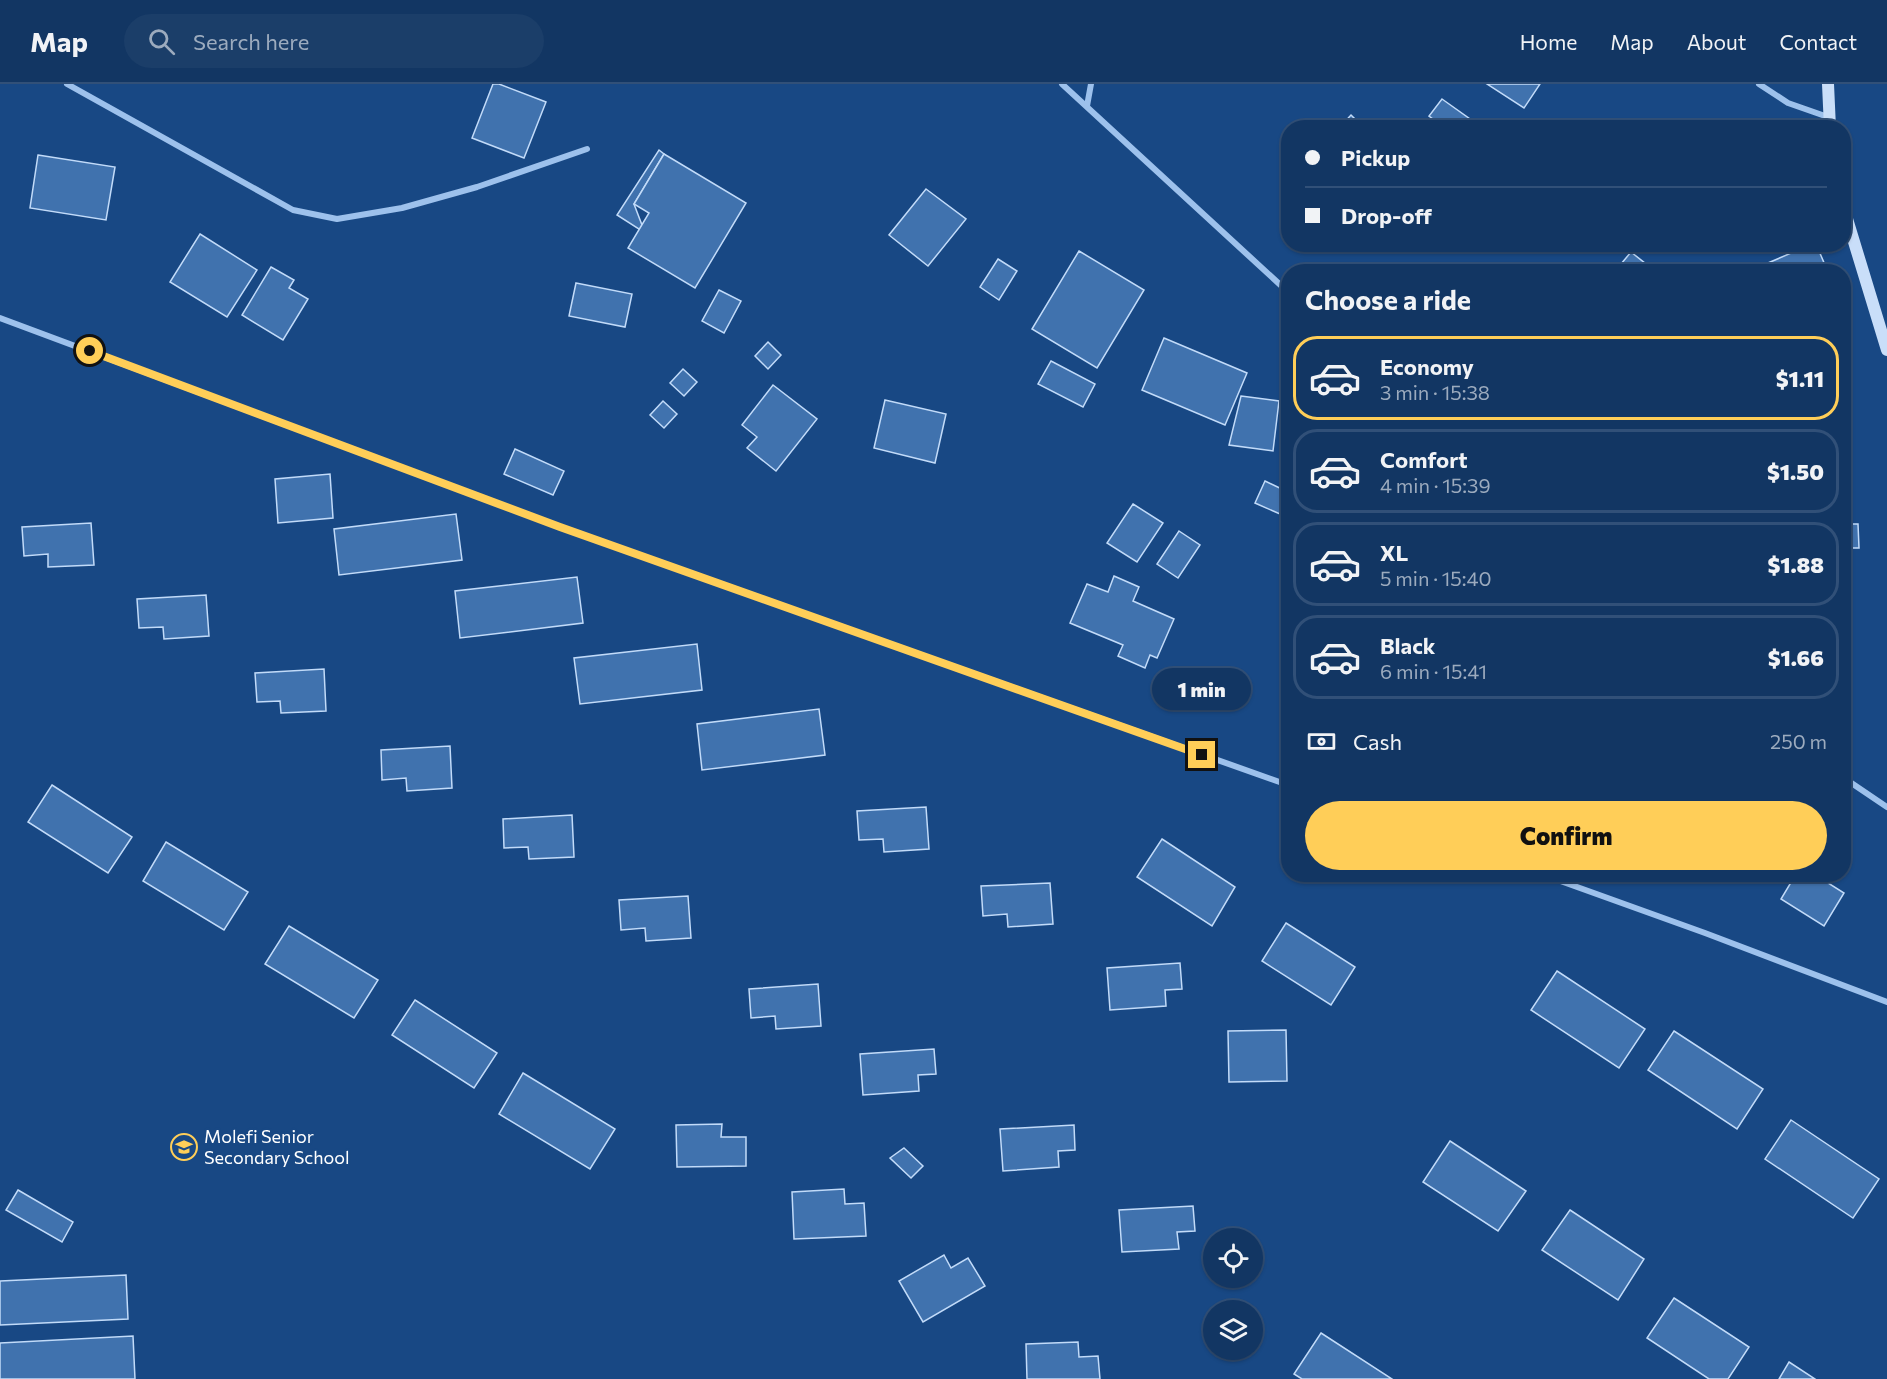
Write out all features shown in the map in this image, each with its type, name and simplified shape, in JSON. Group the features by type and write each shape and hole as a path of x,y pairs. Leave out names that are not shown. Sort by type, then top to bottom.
{"street":[{"path":"68,84 293,210 337,219 402,208 477,187 587,149"},
{"path":"1062,84 1281,286"},
{"path":"1087,106 1091,84"},
{"path":"1759,84 1788,103 1825,120"},
{"path":"1828,84 1829,120"},
{"path":"1851,232 1887,350"},
{"path":"0,318 560,527 1281,783"},
{"path":"1851,783 1887,807"},
{"path":"1562,882 1887,1002"}],"building":[{"path":"493,84 499,84 546,102 524,158 472,138"},
{"path":"1487,84 1540,84 1524,108"},
{"path":"1442,99 1470,119 1434,120 1429,116"},
{"path":"1351,115 1356,120 1346,120"},
{"path":"659,150 664,154 634,204 645,233 617,215"},
{"path":"664,154 746,203 695,288 628,248 649,213 634,204"},
{"path":"38,155 115,167 106,220 30,208"},
{"path":"926,189 966,219 928,266 889,235"},
{"path":"200,234 257,270 227,317 170,282"},
{"path":"1079,251 1144,290 1097,368 1032,329"},
{"path":"1631,252 1646,264 1621,264"},
{"path":"1793,252 1819,252 1825,264 1768,264"},
{"path":"998,259 1017,271 999,300 980,287"},
{"path":"271,267 294,280 289,288 308,299 283,340 242,315"},
{"path":"576,283 632,294 625,327 569,316"},
{"path":"719,290 741,301 724,333 702,321"},
{"path":"1164,338 1247,373 1225,425 1142,390"},
{"path":"768,342 781,355 768,369 755,356"},
{"path":"1051,361 1095,384 1083,407 1038,384"},
{"path":"683,369 697,382 684,396 670,383"},
{"path":"773,385 817,419 776,471 747,448 757,437 742,425"},
{"path":"1241,396 1279,401 1273,451 1229,445"},
{"path":"885,400 946,414 935,463 874,448"},
{"path":"663,401 677,414 664,428 650,415"},
{"path":"515,449 564,471 553,495 504,474"},
{"path":"330,474 333,518 278,523 275,479"},
{"path":"1265,481 1281,489 1280,514 1255,503"},
{"path":"1133,504 1163,523 1137,562 1107,543"},
{"path":"456,514 462,560 339,575 334,529"},
{"path":"91,523 94,565 48,567 48,554 24,556 22,527"},
{"path":"1851,524 1858,524 1859,548 1851,548"},
{"path":"1179,531 1200,545 1178,578 1157,564"},
{"path":"1114,576 1139,587 1133,601 1174,619 1157,658 1150,655 1145,668 1118,656 1123,645 1070,623 1087,584 1108,592"},
{"path":"577,577 583,623 460,638 455,591"},
{"path":"206,595 209,636 164,639 163,627 139,628 137,599"},
{"path":"697,644 702,690 580,704 574,658"},
{"path":"324,669 326,711 281,713 280,701 257,702 255,673"},
{"path":"819,709 825,755 702,770 697,724"},
{"path":"450,746 452,788 407,791 406,778 382,780 381,750"},
{"path":"52,785 132,837 108,873 28,822"},
{"path":"926,807 929,849 884,852 883,839 859,840 857,811"},
{"path":"572,815 574,857 529,859 528,847 504,848 503,819"},
{"path":"1162,839 1235,887 1212,926 1137,877"},
{"path":"166,842 248,892 224,930 143,881"},
{"path":"1791,882 1827,882 1844,893 1824,926 1781,899"},
{"path":"1050,883 1053,924 1008,927 1007,914 983,916 981,886"},
{"path":"688,896 691,938 646,941 645,928 621,930 619,900"},
{"path":"1286,923 1355,967 1331,1005 1262,961"},
{"path":"289,926 378,980 354,1018 265,964"},
{"path":"1180,963 1182,989 1165,990 1166,1006 1110,1010 1107,968"},
{"path":"1557,971 1645,1029 1619,1068 1531,1010"},
{"path":"818,984 821,1026 776,1029 775,1016 751,1018 749,989"},
{"path":"415,1000 497,1053 474,1088 392,1035"},
{"path":"1286,1030 1287,1081 1229,1082 1228,1031"},
{"path":"1674,1031 1763,1089 1737,1129 1648,1070"},
{"path":"934,1049 936,1074 918,1075 919,1091 863,1095 860,1054"},
{"path":"523,1073 615,1129 590,1169 499,1114"},
{"path":"1791,1120 1879,1179 1853,1218 1765,1159"},
{"path":"722,1124 721,1137 746,1137 746,1166 677,1167 676,1125"},
{"path":"1074,1125 1075,1150 1058,1151 1059,1167 1003,1171 1000,1129"},
{"path":"1450,1141 1526,1191 1498,1231 1423,1182"},
{"path":"904,1148 923,1166 911,1178 890,1158"},
{"path":"844,1189 845,1204 864,1203 866,1236 794,1239 792,1192"},
{"path":"18,1190 73,1222 62,1242 6,1210"},
{"path":"1193,1206 1195,1231 1177,1232 1179,1249 1122,1252 1119,1210"},
{"path":"1570,1210 1644,1259 1618,1300 1542,1250"},
{"path":"944,1255 951,1268 968,1258 985,1286 923,1322 899,1281"},
{"path":"126,1275 128,1319 0,1325 0,1281"},
{"path":"1674,1298 1749,1347 1728,1379 1709,1379 1647,1338"},
{"path":"1321,1333 1392,1379 1302,1379 1294,1374"},
{"path":"133,1336 135,1379 0,1379 0,1343"},
{"path":"1078,1342 1079,1357 1098,1356 1100,1379 1027,1379 1026,1344"},
{"path":"1789,1362 1815,1379 1779,1379"}],"place":[{"name":"Molefi Senior Secondary School","path":"184,1147"}],"route":[{"path":"90,351 560,527 1202,755"}]}
